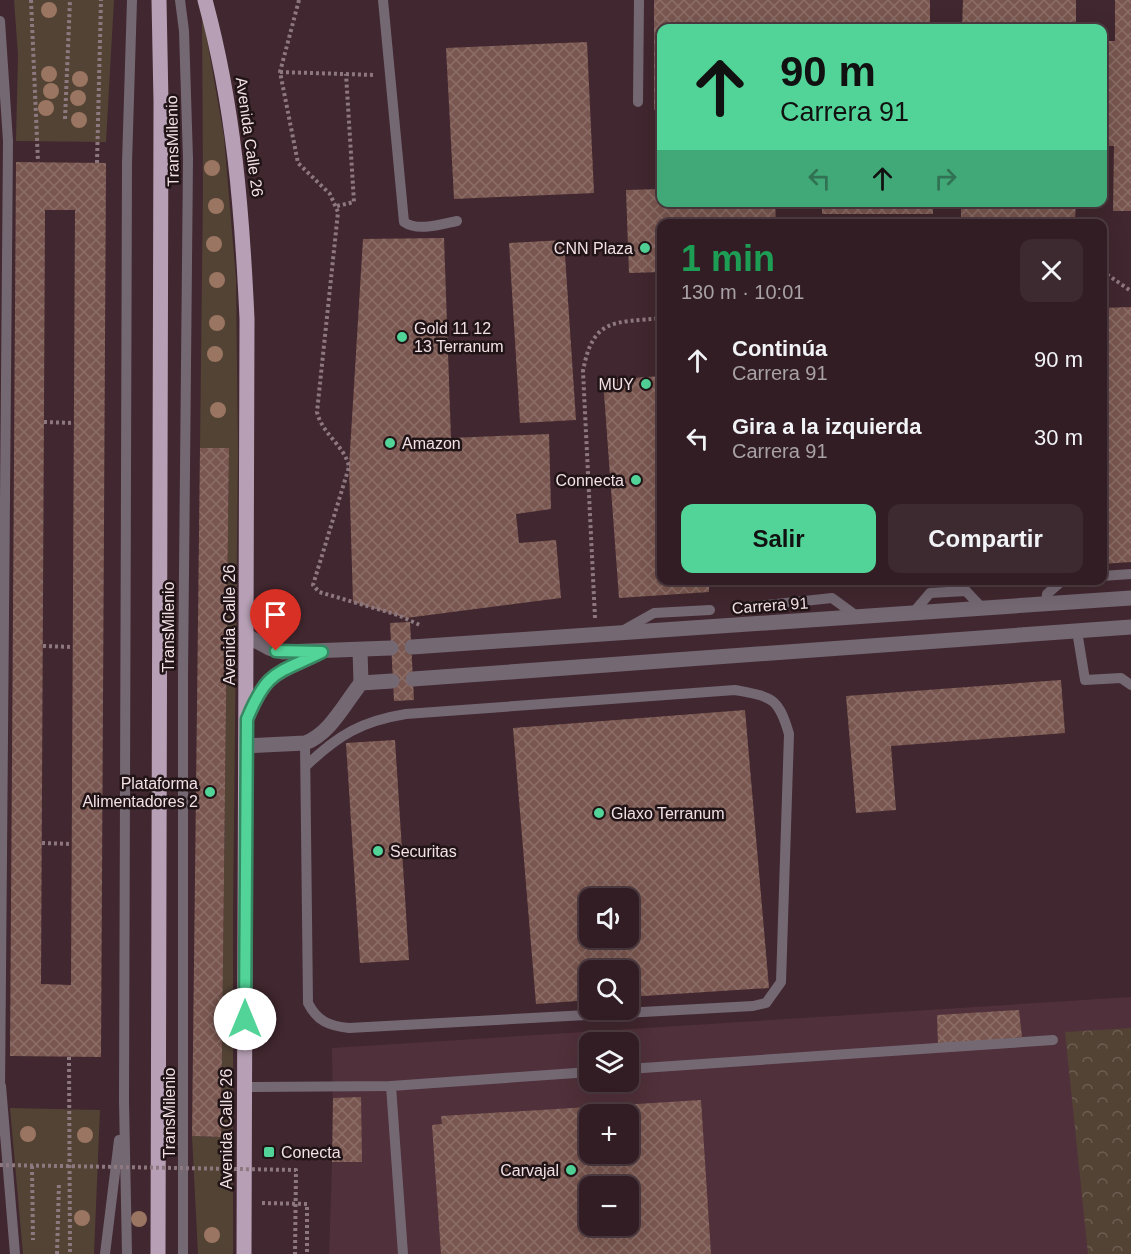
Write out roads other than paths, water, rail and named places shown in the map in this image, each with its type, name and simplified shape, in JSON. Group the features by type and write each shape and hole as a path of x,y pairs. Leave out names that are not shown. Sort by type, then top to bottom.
{"main road":[{"path":"158,1254 161,138 159,0"},
{"name":"Avenida Calle 26","path":"205,0 217,43 233,128 242,209 247,319 248,636 244,1254"},
{"path":"245,1230 249,1254"}],"street":[{"name":"Carrera 91","path":"412,647 1131,598"},
{"path":"413,679 1131,627"},
{"path":"248,636 276,651 322,652 391,648"},
{"path":"246,746 305,743 323,732 361,683 360,650"},
{"path":"247,719 259,690 268,679 322,652"},
{"path":"361,683 392,681"}],"lane":[{"path":"127,1254 124,1101 127,163 132,0"},
{"name":"TransMilenio","path":"180,0 184,31 188,159 183,677 183,1254"},
{"path":"383,0 404,222 418,227 457,221"},
{"path":"638,102 639,0"},
{"path":"0,21 8,141 0,1093"},
{"path":"1107,576 1131,574"},
{"path":"1046,604 1047,594 1057,585"},
{"path":"747,607 832,598 859,617"},
{"path":"620,633 654,613 710,610"},
{"path":"1077,631 1085,680 1121,678 1131,685"},
{"path":"305,743 308,1003 314,1016 331,1026 349,1028 753,1006 766,1003 781,982 789,734 783,713 770,697 735,690 378,718 348,731 327,745 306,766"},
{"path":"639,1068 1053,1040"},
{"path":"244,1087 391,1086 579,1073"},
{"path":"1,1080 15,1254"},
{"path":"391,1086 403,1254"},
{"path":"105,1254 124,1101"}],"place":[{"name":"CNN Plaza","path":"645,248"},
{"name":"Gold 11 12 13 Terranum","path":"402,337"},
{"name":"MUY","path":"646,384"},
{"name":"Amazon","path":"390,443"},
{"name":"Connecta","path":"636,480"},
{"name":"Plataforma Alimentadores 2","path":"210,792"},
{"name":"Glaxo Terranum","path":"599,813"},
{"name":"Securitas","path":"378,851"},
{"name":"Conecta","path":"269,1152"},
{"name":"Carvajal","path":"571,1170"}]}
